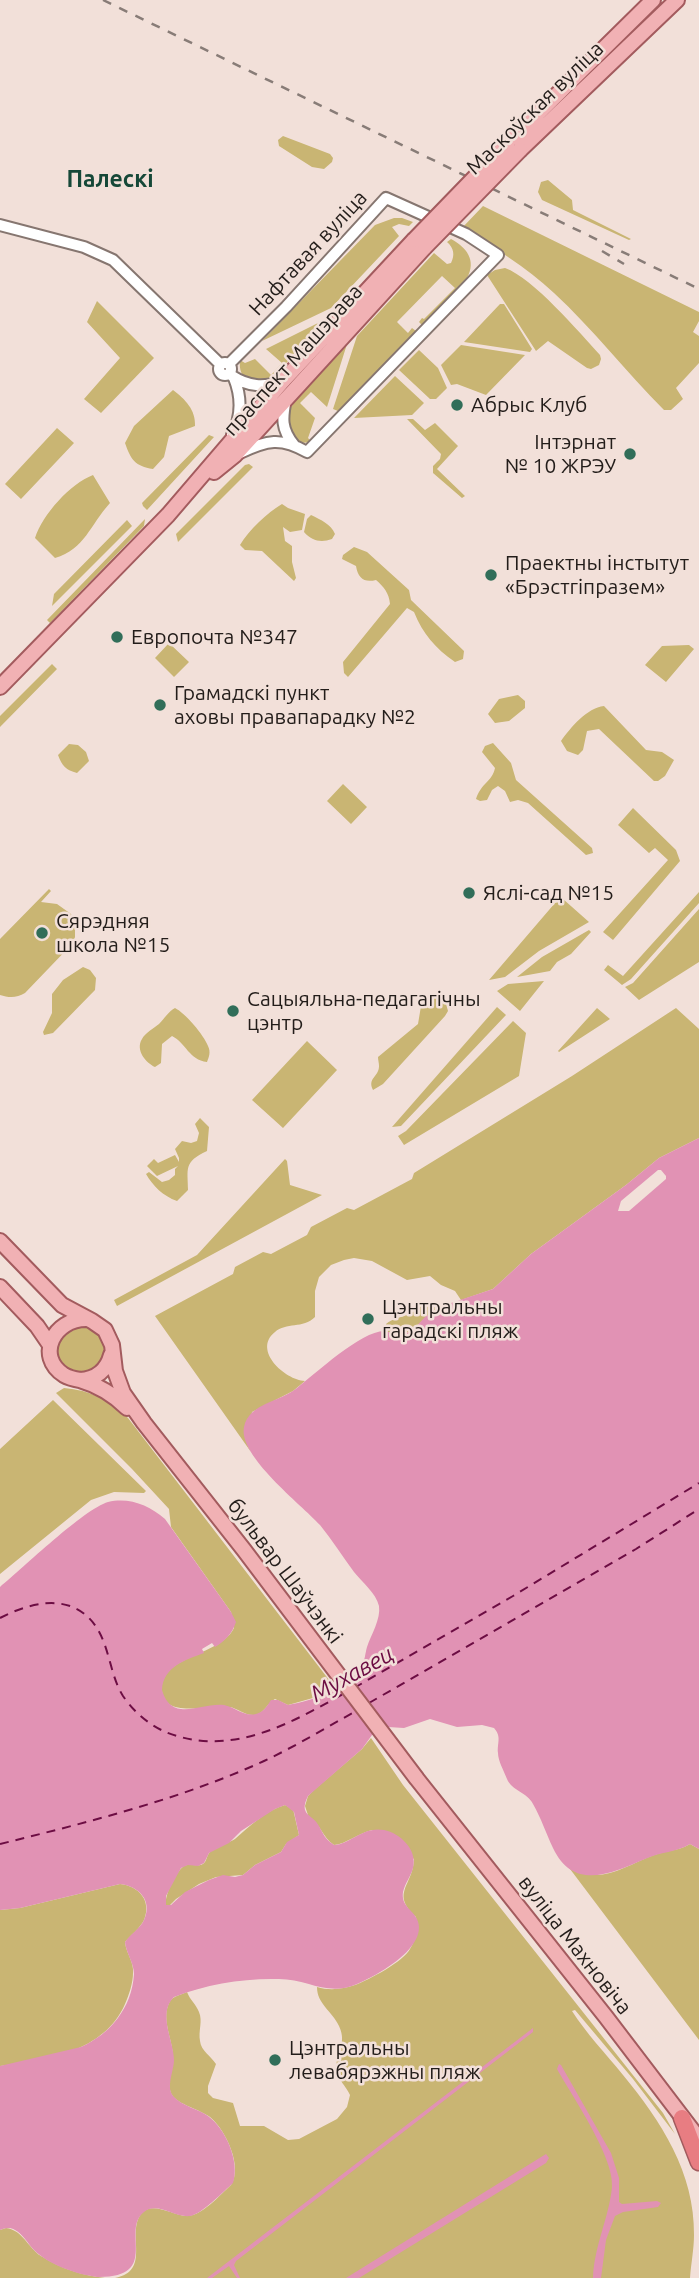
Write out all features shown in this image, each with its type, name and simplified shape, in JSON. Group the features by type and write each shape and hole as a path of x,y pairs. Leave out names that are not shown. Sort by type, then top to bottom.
{"highway":[{"path":"682,2118 699,2162"}],"main road":[{"name":"Маскоўская вуліца","path":"420,244 514,147 639,7 651,0"},
{"name":"Маскоўская вуліца","path":"514,147 677,0"},
{"name":"праспект Машэрава","path":"231,451 282,382 420,244"},
{"name":"праспект Машэрава","path":"0,687 186,496 286,399 420,244"},
{"name":"бульвар Шаўчэнкі","path":"0,1241 62,1305 105,1330 123,1394 416,1779"},
{"name":"бульвар Шаўчэнкі","path":"0,1287 37,1326 50,1345 52,1361 63,1375 80,1380 118,1399 144,1423"},
{"path":"50,1345 53,1336 66,1322 86,1319"},
{"path":"80,1380 88,1380 101,1373 112,1353"},
{"name":"вуліца Махновіча","path":"416,1779 606,2017 699,2139"}],"street":[{"name":"Нафтавая вуліца","path":"228,370 386,198 466,234 498,255 307,452 294,445"},
{"path":"0,225 85,247 113,260 228,370 254,386 282,382"},
{"path":"228,370 240,398 240,411 231,451 264,443 281,442 294,445"},
{"path":"286,399 282,421 286,436 294,445"}],"shaded area":[{"path":"283,136 330,154 332,162 324,169 312,167 279,146 278,140"},
{"path":"548,180 572,200 573,210 631,239 542,200 538,192 541,182"},
{"path":"483,206 699,312 699,321 693,332 699,336 699,363 676,388 683,399 671,410 664,410 554,293 509,258 462,228"},
{"path":"394,218 413,222 409,226 399,224 392,227 399,236 331,308 262,341 375,225"},
{"path":"451,239 468,255 471,265 467,278 422,325 419,322 422,318 455,288 442,276 397,322 408,333 412,328 416,331 338,411 333,409 357,336 434,253 447,264 451,263 453,252 447,242"},
{"path":"505,268 529,283 568,320 600,355 599,365 587,368 548,341 536,351 487,275"},
{"path":"97,301 154,358 101,413 84,399 120,358 87,322"},
{"path":"500,304 504,304 532,349 530,352 464,342"},
{"path":"326,319 270,381 247,378 241,372 240,360 245,363 255,359 271,375 282,363 266,349"},
{"path":"348,341 327,407 311,392 300,403 315,418 308,438 312,442 301,443 289,432 288,412"},
{"path":"461,345 525,355 486,395 457,384 451,385 441,365"},
{"path":"419,350 438,368 447,388 436,399 430,399 399,370"},
{"path":"395,376 424,403 412,415 354,418"},
{"path":"173,390 189,405 195,426 169,436 164,457 153,469 142,466 132,458 125,443 134,426"},
{"path":"407,419 413,419 425,430 435,423 458,446 437,469 465,496 462,498 433,473 433,466 441,454"},
{"path":"57,428 74,443 21,499 5,484"},
{"path":"209,435 214,437 147,510 142,503"},
{"path":"249,464 253,467 178,542 176,534"},
{"path":"93,475 110,503 73,549 55,558 35,538 39,529 51,510 75,485"},
{"path":"282,504 305,514 302,530 290,532 283,527 285,541 292,546 296,578 294,581 262,551 245,550 240,545 259,522"},
{"path":"311,515 331,528 335,534 332,539 317,540 304,532 307,519"},
{"path":"145,519 144,526 50,623 47,620"},
{"path":"127,520 132,526 52,606 54,594"},
{"path":"354,547 367,552 409,590 411,600 464,651 463,659 455,662 441,651 421,627 414,612 407,608 348,677 344,673 343,662 390,604 387,593 376,580 362,579 356,566 342,559 343,555"},
{"path":"169,643 189,662 174,677 155,658"},
{"path":"689,645 694,649 666,682 645,665 662,646"},
{"path":"52,664 57,669 0,727 0,716"},
{"path":"518,695 525,701 525,708 509,721 495,723 488,714 499,699"},
{"path":"604,706 646,750 662,752 674,760 665,776 654,781 599,729 587,731 583,750 578,755 567,751 561,741 570,730 586,714"},
{"path":"493,743 511,763 516,780 592,848 593,853 586,855 528,803 518,800 510,802 505,791 498,786 492,790 487,800 476,799 495,768 482,752 485,746"},
{"path":"69,744 78,745 86,752 89,761 77,773 65,767 58,755"},
{"path":"343,784 367,807 351,824 327,801"},
{"path":"633,808 676,850 680,861 613,940 603,932 668,860 655,848 649,853 618,825"},
{"path":"49,889 51,891 41,902 57,904 71,914 75,926 73,943 25,993 13,997 0,995 0,939"},
{"path":"699,892 699,903 631,979 622,985 604,970 608,965 623,976"},
{"path":"563,899 589,922 539,951 505,977 489,980 555,903"},
{"path":"699,909 699,962 639,1000 625,987 633,983"},
{"path":"589,930 591,932 571,954 557,962 550,971 517,977 542,957"},
{"path":"83,967 90,970 96,978 95,990 53,1033 44,1035 52,1013 52,994 63,980"},
{"path":"544,981 520,1011 497,991 508,984"},
{"path":"431,995 445,1000 448,1011 445,1016 383,1084 373,1090 371,1083 378,1070 378,1057 418,1024 421,1006"},
{"path":"497,1007 506,1015 401,1126 392,1127"},
{"path":"175,1008 189,1019 206,1041 210,1052 207,1062 196,1058 172,1036 162,1044 161,1063 155,1067 142,1056 140,1043 143,1037"},
{"path":"597,1008 610,1019 559,1052 558,1051"},
{"path":"676,1008 699,1029 699,1138 659,1158 531,1254 493,1289 461,1300 455,1291 430,1276 407,1280 372,1261 354,1258 331,1265 319,1277 315,1291 315,1317 305,1323 279,1329 269,1339 267,1347 274,1363 289,1375 305,1381 293,1391 252,1412 248,1446 251,1452 155,1316 233,1274 235,1267 263,1252 271,1254 307,1235 311,1227 347,1208 354,1210 412,1179 414,1173 572,1076"},
{"path":"513,1021 526,1033 519,1076 404,1145 398,1136 406,1131"},
{"path":"307,1041 337,1070 283,1128 252,1100"},
{"path":"200,1118 209,1127 207,1151 190,1163 188,1190 177,1201 159,1190 146,1174 149,1172 162,1182 175,1175 178,1166 157,1176 147,1166 154,1159 158,1163 175,1155 179,1162 175,1149 182,1141 197,1141 199,1133 195,1124"},
{"path":"699,1138 699,1849 690,1844 607,1873 583,1875 562,1862 530,1800 509,1783 499,1759 499,1737 494,1728 482,1725 457,1727 430,1719 404,1728 388,1727 372,1735 362,1749 308,1796 305,1807 334,1845 377,1829 390,1832 406,1843 414,1861 403,1897 417,1919 419,1930 416,1940 409,1950 388,1967 346,1988 327,1988 279,1979 252,1980 212,1985 174,1997 167,2011 174,2060 171,2093 181,2103 208,2116 226,2137 235,2166 233,2183 207,2207 190,2216 155,2208 144,2212 138,2220 136,2230 134,2262 128,2270 117,2275 89,2276 47,2260 18,2232 9,2228 0,2230 0,2066 81,2047 92,2042 110,2027 124,2009 132,1986 134,1970 125,1942 142,1923 147,1907 138,1891 120,1884 20,1908 0,1910 0,1587 69,1527 97,1507 116,1501 138,1503 165,1519 236,1622 222,1642 215,1647 212,1643 202,1649 204,1653 176,1666 166,1675 162,1690 173,1706 188,1709 224,1705 252,1715 263,1710 271,1700 288,1705 338,1688 355,1675 362,1665 379,1616 379,1606 372,1592 320,1525 260,1465 245,1439 244,1427 247,1419 258,1408 290,1393 364,1338 385,1331 400,1336 413,1330 425,1317 442,1306 493,1289 531,1254 659,1158","holes":["285,1805 294,1812 299,1835 287,1842 281,1852 255,1865 243,1875 223,1875 209,1880 185,1892 171,1905 166,1905 166,1896 181,1868 204,1863 209,1853 229,1843 241,1831 275,1809"]},
{"path":"285,1159 290,1185 322,1195 117,1306 114,1300 197,1255"},
{"path":"430,1301 434,1303 435,1310 412,1330 401,1335 386,1331 386,1324"},
{"path":"81,1325 98,1332 105,1349 98,1366 81,1373 64,1366 57,1349 64,1332"},
{"path":"64,1388 99,1397 128,1418 336,1689 288,1705 275,1699 255,1715 229,1707 188,1708 169,1704 163,1697 165,1676 182,1661 217,1645 227,1637 234,1628 231,1612 171,1527 169,1509 56,1393"},
{"path":"53,1400 146,1491 114,1492 91,1500 0,1574 0,1449"},
{"path":"371,1738 403,1785 663,2113 675,2134 633,2079 575,2010 572,2011 650,2111 682,2169 693,2212 694,2240 690,2278 115,2278 133,2268 136,2260 137,2222 141,2214 151,2208 187,2216 199,2213 231,2185 234,2177 234,2159 222,2131 210,2117 179,2101 170,2091 173,2057 166,2016 172,1999 187,1992 198,2009 201,2019 201,2045 216,2064 208,2093 213,2098 233,2103 240,2126 264,2126 288,2140 299,2139 337,2119 347,2107 350,2095 337,2070 342,2044 341,2033 336,2021 319,1998 317,1987 336,1989 355,1985 386,1970 410,1949 414,1941 416,1917 408,1909 404,1895 414,1859 372,1830 334,1845 309,1818 305,1806 308,1796"},
{"path":"285,1805 293,1809 299,1835 286,1844 281,1852 255,1865 243,1875 216,1877 199,1884 170,1905 166,1905 171,1884 184,1866 203,1864 213,1850 235,1839 265,1815"},
{"path":"690,1844 699,1849 699,2040 567,1865 578,1872 600,1875"},
{"path":"120,1884 138,1891 145,1901 146,1913 142,1923 125,1942 133,1977 116,2020 89,2043 72,2051 36,2061 0,2066 0,1910 20,1908"},
{"path":"533,2028 533,2032 236,2261 234,2265 240,2278 237,2278 229,2266 212,2278 207,2278"},
{"path":"559,2064 611,2153 619,2178 619,2202 661,2203 658,2207 623,2212 615,2216 606,2240 601,2278 593,2278 594,2266 610,2198 611,2175 600,2144 557,2069"},
{"path":"546,2154 549,2158 546,2163 359,2278 346,2278"},
{"path":"6,2228 17,2232 36,2253 56,2264 105,2278 0,2278 0,2230"}],"pier":[{"path":"661,1170 666,1179 629,1211 618,1211 621,1201"}],"ferry route":[{"path":"354,1688 513,1596 699,1483"},
{"path":"369,1703 636,1549 699,1509"},
{"path":"0,1618 45,1603 68,1605 79,1610 96,1626 118,1687 128,1703 154,1726 177,1736 199,1741 243,1738 264,1732 343,1694"},
{"path":"0,1844 101,1818 200,1787 276,1755 358,1710"}],"railway":[{"path":"103,0 699,289"},
{"path":"602,251 624,264"}],"place":[{"name":"Абрыс Клуб","path":"457,405"},
{"name":"Інтэрнат № 10 ЖРЭУ","path":"630,454"},
{"name":"Праектны інстытут «Брэстгіпразем»","path":"491,575"},
{"name":"Европочта №347","path":"117,637"},
{"name":"Грамадскі пункт аховы правапарадку №2","path":"160,705"},
{"name":"Яслі-сад №15","path":"469,893"},
{"name":"Сярэдняя школа №15","path":"42,933"},
{"name":"Сацыяльна-педагагічны цэнтр","path":"233,1011"},
{"name":"Цэнтральны гарадскі пляж","path":"368,1319"},
{"name":"Цэнтральны левабярэжны пляж","path":"275,2060"}],"district":[{"name":"Палескі","path":"110,179"}],"water label":[{"name":"Мухавец","path":"352,1674"}]}
